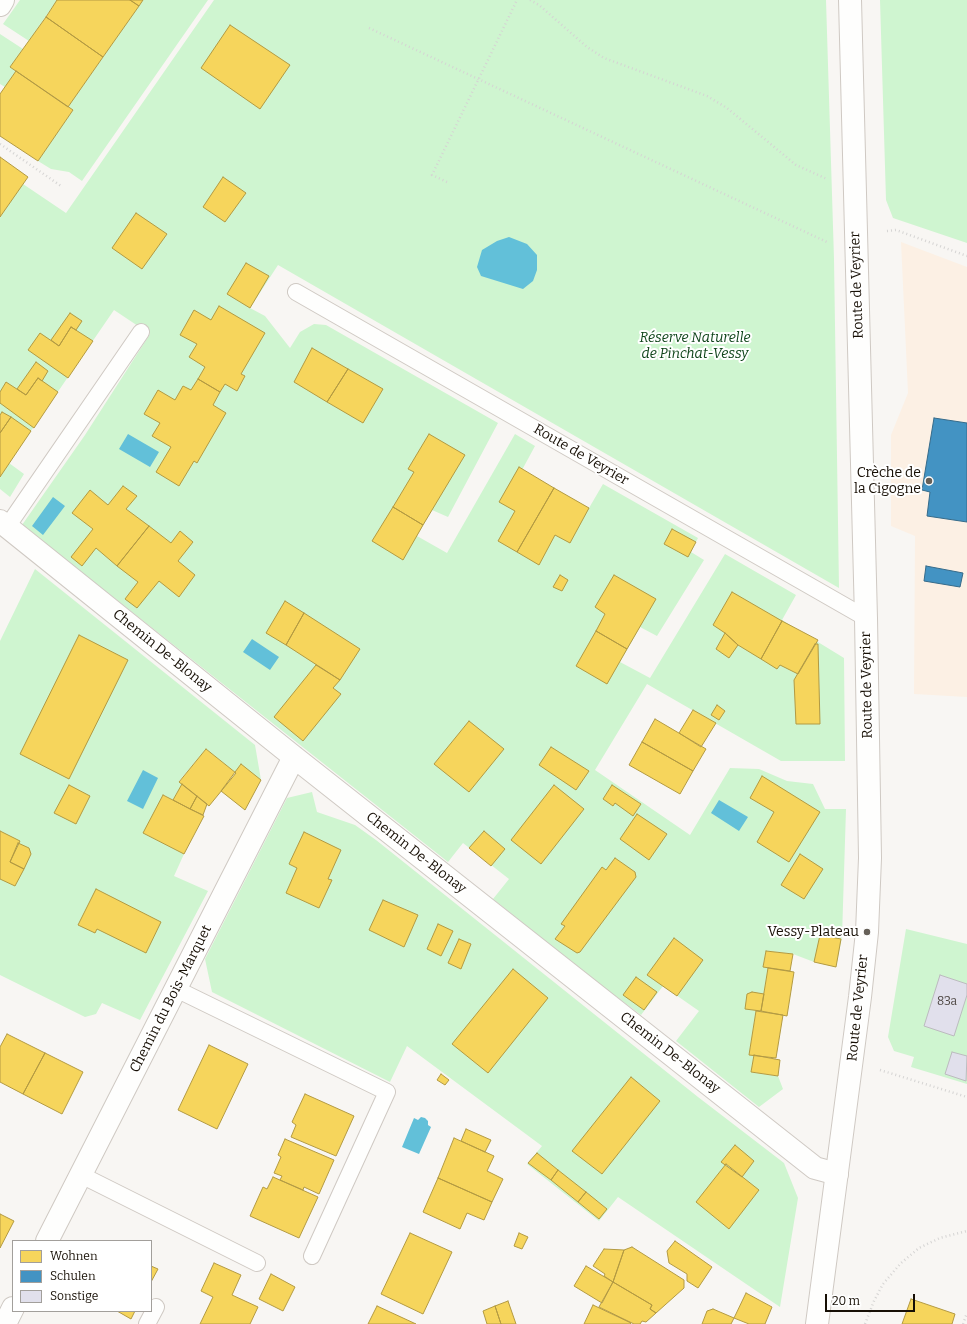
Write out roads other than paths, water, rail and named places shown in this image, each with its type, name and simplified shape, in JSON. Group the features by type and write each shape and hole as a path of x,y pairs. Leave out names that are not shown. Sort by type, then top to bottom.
{"street":[{"path":"0,5 4,0"},
{"name":"Route de Veyrier","path":"817,1324 860,997 869,895 869,782 866,618 850,0"},
{"name":"Chemin De-Blonay","path":"3,524 294,757 815,1168 837,1174"},
{"name":"Chemin du Bois-Marquet","path":"48,1240 294,757"},
{"path":"5,1324 12,1310"}],"lane":[{"name":"Route de Veyrier","path":"296,292 866,618"},
{"path":"3,524 141,332"},
{"path":"176,989 387,1092 312,1256"},
{"path":"81,1175 257,1263"},
{"path":"147,1324 156,1307"}],"water":[{"path":"509,237 527,244 537,255 537,270 533,281 523,289 481,276 477,267 482,250 497,241"},
{"path":"128,434 159,452 150,467 119,449"},
{"path":"53,497 65,506 43,535 32,526"},
{"path":"252,639 279,657 270,670 243,652"},
{"path":"143,770 158,778 143,809 127,801"},
{"path":"719,800 748,817 739,831 711,813"},
{"path":"421,1117 428,1121 428,1125 431,1127 419,1154 402,1147 414,1118 418,1120"}],"place":[{"name":"Crèche de la Cigogne","path":"929,481"},
{"name":"Vessy-Plateau","path":"867,932"}],"park label":[{"name":"Réserve Naturelle de Pinchat-Vessy","path":"695,346"}]}
